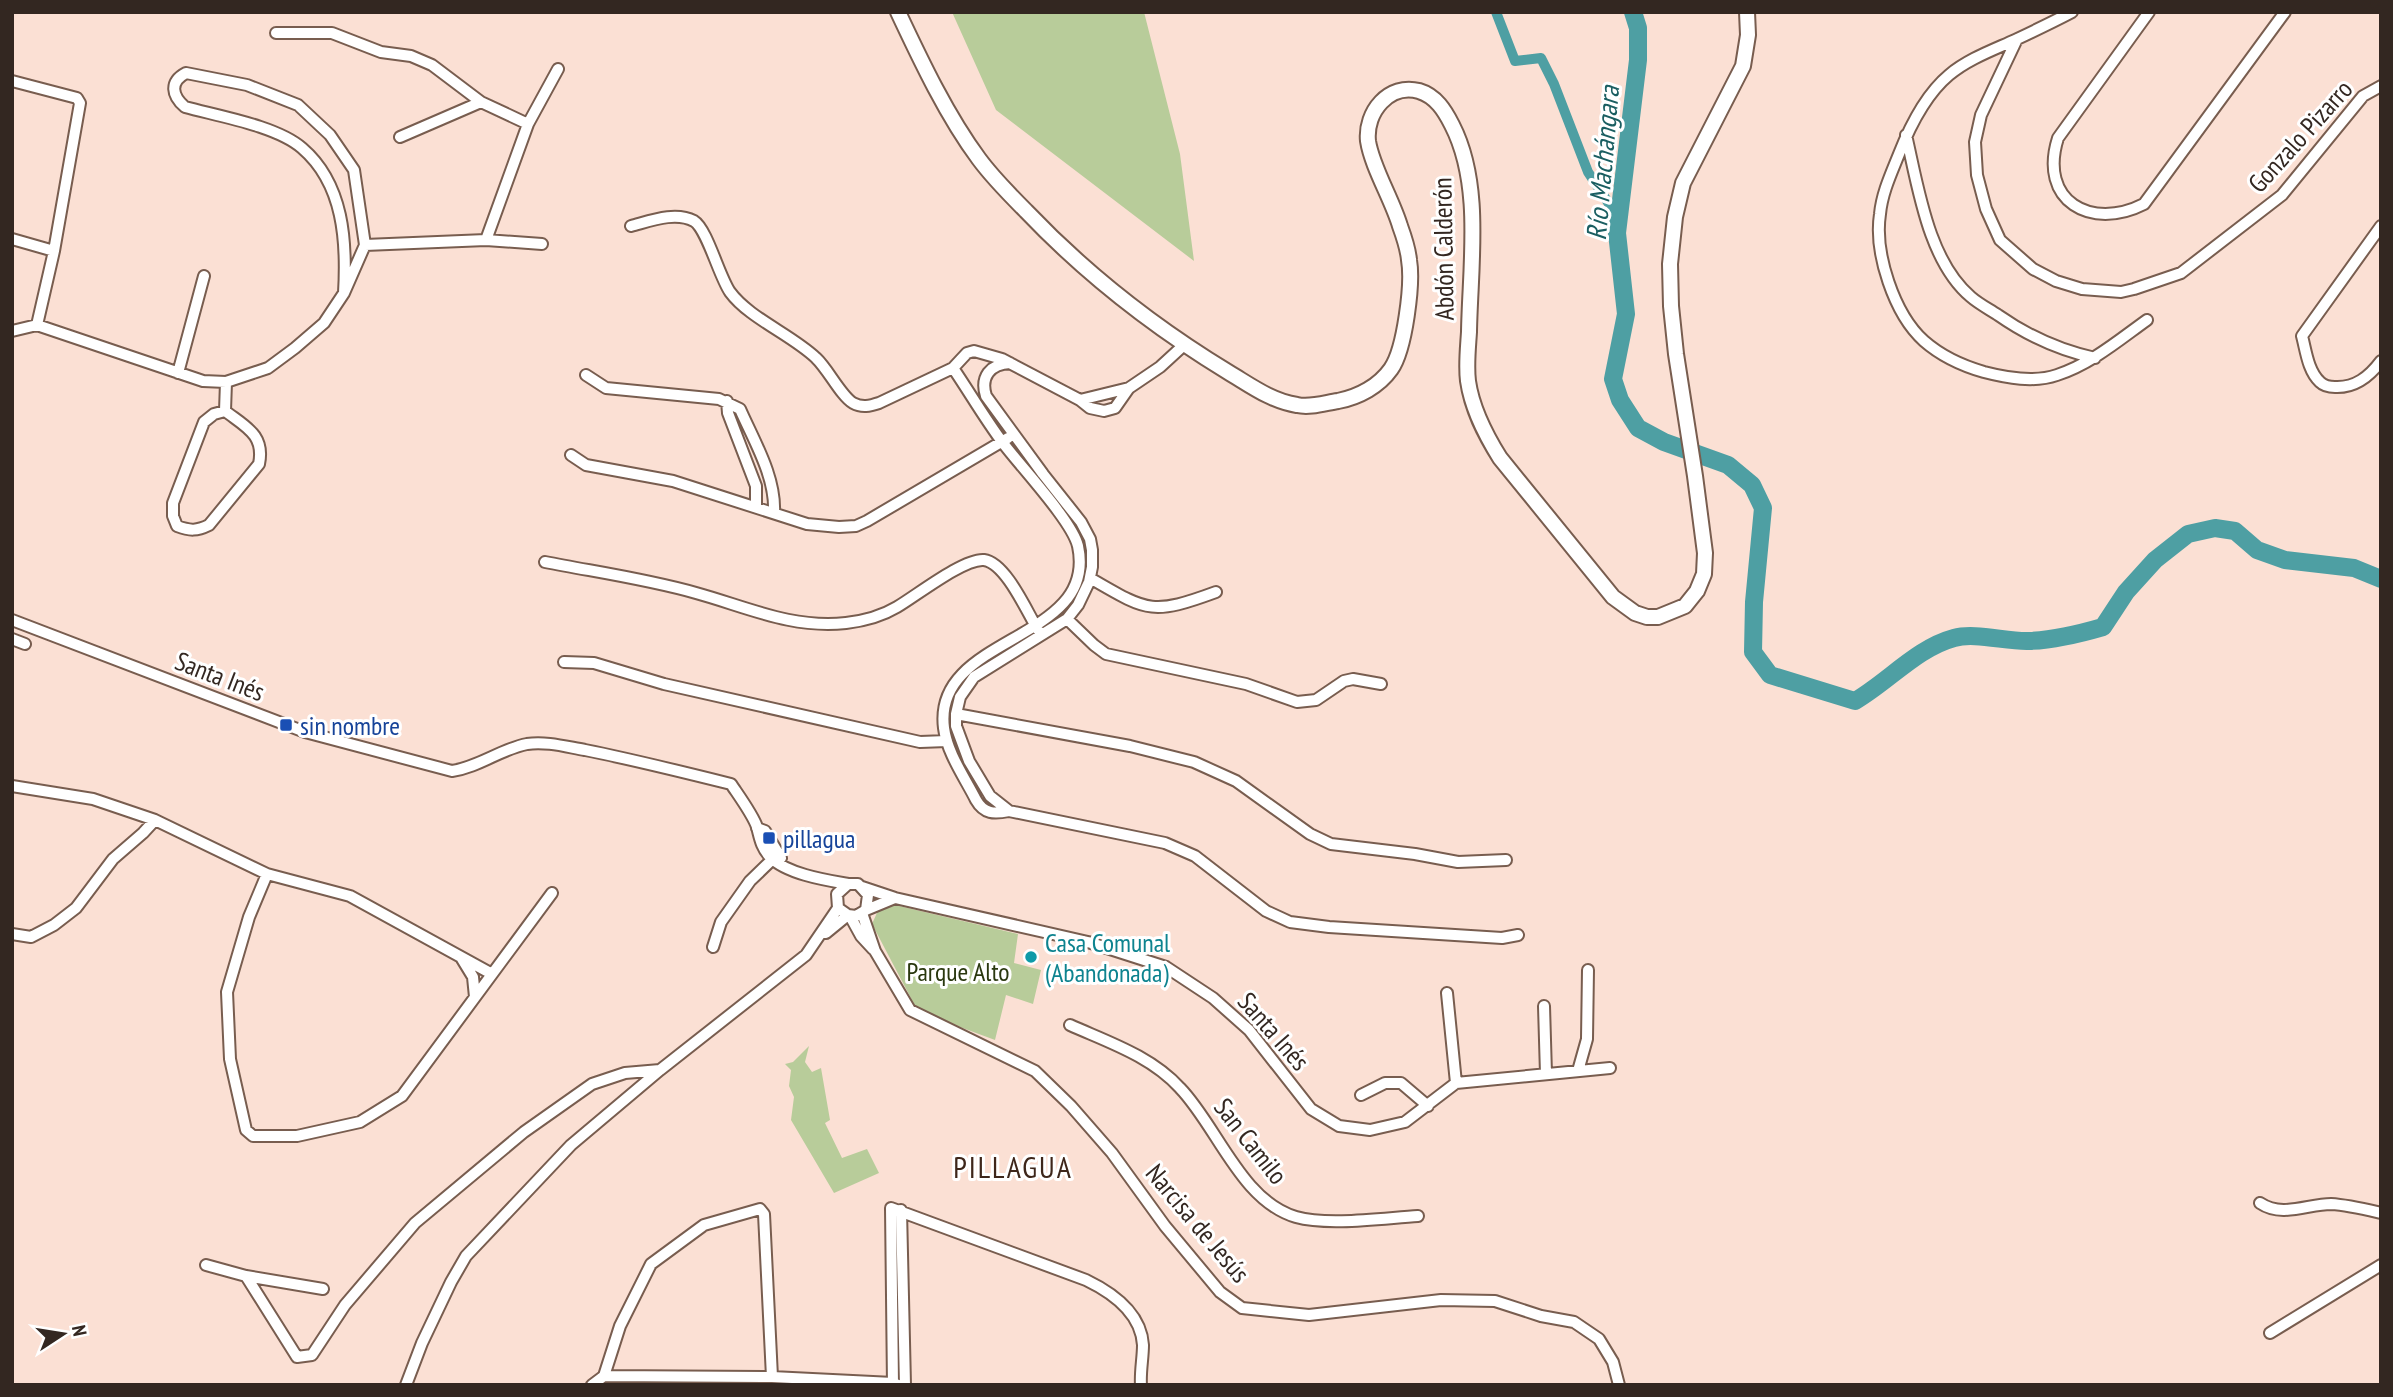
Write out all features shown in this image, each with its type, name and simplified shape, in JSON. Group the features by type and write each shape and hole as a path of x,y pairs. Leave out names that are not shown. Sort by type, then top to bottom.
{"street":[{"name":"Abdón Calderón","path":"898,12 964,136 992,176 1048,234 1111,291 1184,345 1269,396 1299,406 1345,400 1366,391 1393,367 1409,299 1410,261 1399,223 1368,142 1369,123 1374,108 1406,90 1431,96 1444,110 1458,137 1471,191 1467,380 1484,433 1500,458 1613,597 1635,613 1647,617 1671,613 1685,606 1697,591 1704,575 1705,553 1676,354 1670,264 1675,217 1683,183 1743,65 1748,35 1747,12"},
{"path":"2072,12 1982,55 1949,75 1917,113 1883,196 1879,218 1879,243 1892,291 1910,325 1924,341 1962,365 2032,380 2056,376 2095,358 2147,320"},
{"path":"2149,12 2058,138 2053,154 2056,184 2062,195 2081,208 2099,214 2131,211 2144,204 2285,12"},
{"path":"276,33 332,33 381,52 411,56 432,65 481,102 528,124"},
{"name":"Gonzalo Pizarro","path":"2017,39 1981,115 1975,142 1976,175 1986,209 2000,240 2032,269 2056,281 2101,292 2134,289 2180,273 2282,195 2363,96 2381,86"},
{"path":"486,240 528,124 558,69"},
{"path":"12,331 37,326 203,381 226,382 268,368 324,323 344,293 365,245 354,170 330,135 298,105 247,85 186,73 175,81 173,88 177,101 186,107 247,123 276,134 302,148 327,177 343,228 346,253 344,293"},
{"path":"12,81 77,98 80,103 54,251 37,326"},
{"path":"400,137 481,102"},
{"path":"1906,135 1926,222 1951,273 1970,296 2037,340 2066,352 2095,358"},
{"path":"631,226 678,217 698,224 722,278 733,295 814,355 850,402 869,407 953,368 967,353 974,351 1010,363 1090,408 1104,411 1115,408 1129,388"},
{"path":"2381,226 2302,336 2311,369 2320,383 2326,386 2357,384 2372,373 2381,361"},
{"path":"12,239 54,251"},
{"path":"365,245 486,240 542,244"},
{"path":"178,373 204,276"},
{"path":"1080,400 1129,388 1160,367 1184,345"},
{"path":"1010,363 999,364 990,370 984,379 986,396 1086,530 1092,550 1090,578 1083,595 1067,618 1038,629 966,669 946,699 943,715 947,741 980,807 990,813 1009,811 1165,843 1195,856 1266,911 1290,922 1329,928 1502,938 1518,935"},
{"path":"953,368 1002,441 1068,525 1078,549 1078,576 1073,589 1059,609 1038,629 974,677 960,697 956,713 958,733 969,761 990,796 1009,811"},
{"path":"586,375 606,388 727,401 740,409 771,482 775,499 774,513"},
{"path":"225,411 226,382"},
{"path":"727,401 728,413 756,486 756,507"},
{"path":"225,411 254,433 261,453 259,464 209,524 199,530 189,531 177,526 173,516 173,503 204,422 214,414 225,411"},
{"path":"571,455 586,465 673,481 824,527 856,526 1013,435"},
{"path":"545,562 655,582 743,609 808,625 850,623 873,617 894,609 968,562 984,560 991,562 1003,573 1038,629"},
{"path":"1090,578 1136,605 1153,608 1186,603 1216,592"},
{"path":"1067,618 1106,654 1247,684 1297,702 1316,700 1344,681 1353,679 1381,684"},
{"name":"Santa Inés","path":"12,620 305,732 452,771 468,769 525,745 538,744 640,761 732,784 757,828 757,836 783,864 805,876 848,884"},
{"path":"12,639 25,644"},
{"path":"564,662 594,663 664,684 920,742 947,741"},
{"path":"956,713 1117,743 1194,762 1236,781 1310,834 1331,844 1458,862 1506,860"},
{"path":"12,786 93,799 155,820 267,874 350,896 492,974"},
{"path":"12,934 31,937 54,925 76,908 113,859 155,820"},
{"path":"713,947 721,922 750,881 775,856"},
{"path":"267,874 249,918 228,992 230,1059 243,1119 249,1134 253,1136 297,1136 360,1122 402,1096 552,893"},
{"name":"Santa Inés","path":"818,878 861,936 875,950"},
{"path":"406,1385 422,1343 466,1256 571,1145 660,1070 806,955 843,909 840,889 848,884 862,887 869,900 864,911"},
{"name":"Santa Inés","path":"862,887 895,898 1088,942 1166,967 1213,998 1248,1030 1311,1109 1339,1126 1370,1130 1405,1122 1456,1083"},
{"path":"843,909 864,911 895,898"},
{"name":"Narcisa de Jesús","path":"864,911 875,950 911,1010 1035,1071 1071,1106 1112,1153 1165,1226 1220,1292 1242,1308 1308,1315 1441,1300 1494,1301 1541,1316 1574,1322 1591,1333 1599,1339 1613,1362 1619,1385"},
{"path":"460,956 472,977 475,997"},
{"path":"1578,1071 1587,1039 1588,970"},
{"path":"1447,993 1456,1083 1610,1068"},
{"path":"1544,1006 1546,1074"},
{"name":"San Camilo","path":"1070,1025 1148,1060 1181,1088 1245,1179 1273,1206 1296,1217 1323,1221 1418,1216"},
{"path":"246,1276 297,1357 312,1355 345,1305 415,1223 524,1132 592,1084 625,1073 660,1070"},
{"path":"1361,1096 1385,1083 1401,1083 1428,1106"},
{"path":"2260,1203 2282,1210 2328,1204 2350,1205 2381,1213"},
{"path":"593,1385 604,1376 620,1326 651,1264 704,1225 760,1209 764,1214 772,1377"},
{"path":"604,1376 772,1377 897,1384 896,1209 1104,1289 1124,1304 1136,1322 1143,1343 1141,1385"},
{"path":"206,1265 246,1276 323,1289"},
{"path":"2270,1333 2381,1265"}],"green space":[{"path":"952,12 1144,12 1180,154 1194,261 996,110"},
{"name":"Parque Alto","path":"895,905 1018,934 1014,963 1041,970 1033,1004 1006,995 995,1040 915,1006 872,924 880,906"},
{"path":"809,1046 805,1062 812,1072 821,1068 830,1120 825,1123 842,1158 867,1149 879,1173 834,1193 791,1120 794,1097 789,1086 791,1070 785,1064 793,1062"}],"waterway":[{"path":"1496,12 1515,61 1541,58 1554,84 1588,172 1619,219"},
{"name":"Río Machángara","path":"1633,12 1638,28 1638,60 1617,233 1626,314 1613,379 1620,400 1638,428 1664,442 1728,465 1752,485 1763,508 1754,602 1753,652 1770,675 1855,701 1915,657 1954,638 1971,636 2020,641 2039,640 2103,627 2126,592 2155,560 2188,534 2215,528 2235,531 2257,550 2285,560 2354,568 2381,579"}],"place":[{"name":"sin nombre","path":"286,725"},
{"name":"pillagua","path":"769,838"},
{"name":"Casa Comunal (Abandonada)","path":"1031,957"}],"district":[{"name":"PILLAGUA","path":"1013,1166"}]}
